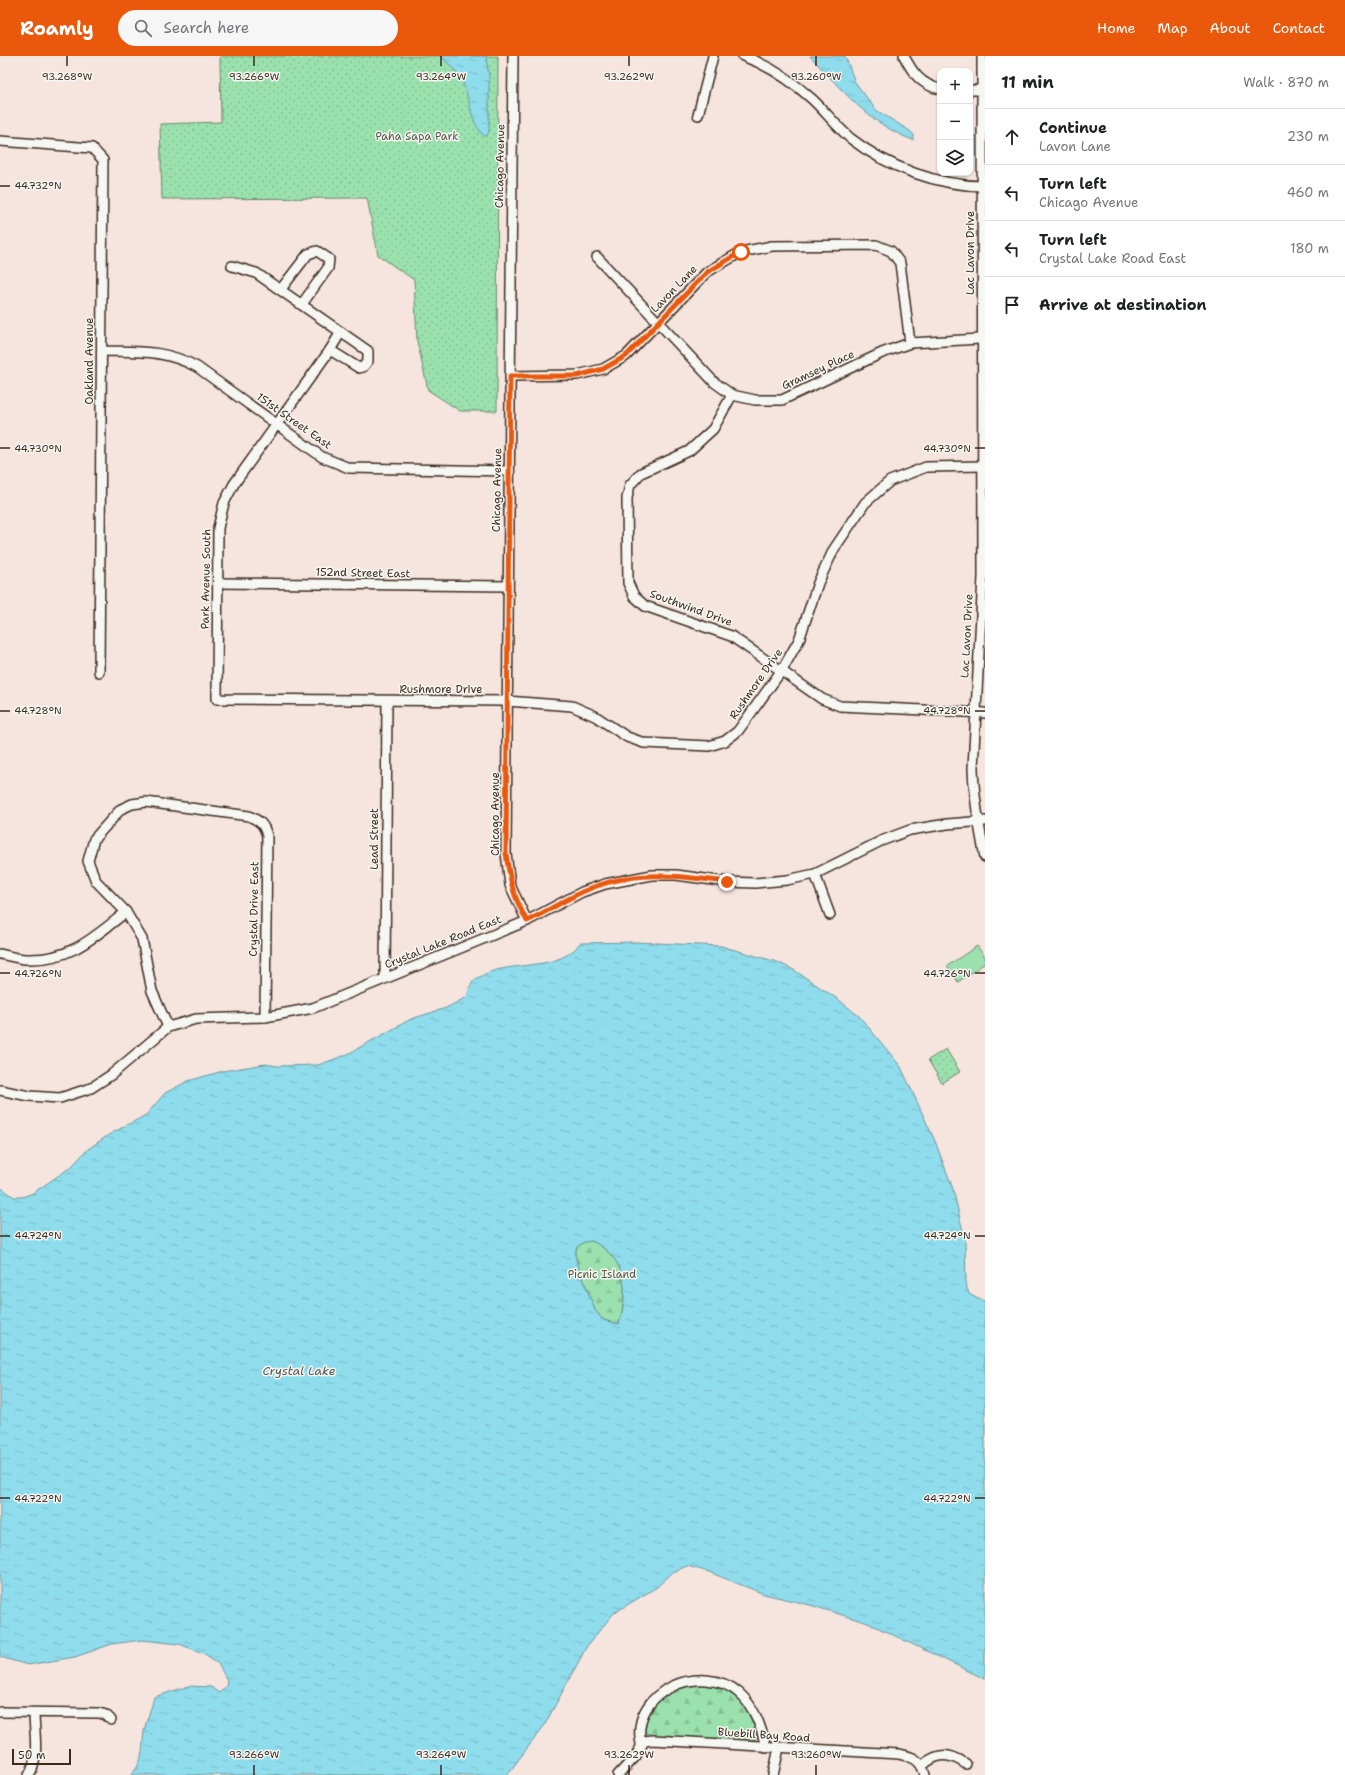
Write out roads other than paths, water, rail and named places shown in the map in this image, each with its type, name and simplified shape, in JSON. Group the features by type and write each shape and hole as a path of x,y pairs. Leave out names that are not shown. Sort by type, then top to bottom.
{"street":[{"name":"Chicago Avenue","path":"513,56 506,853 510,885 527,921"},
{"path":"698,115 713,56"},
{"path":"743,56 752,59 785,78 811,99 850,138 886,162 933,180 984,186"},
{"path":"904,56 912,72 924,82 937,88"},
{"name":"Lac Lavon Drive","path":"982,56 984,186 982,336 984,577 980,713 974,794 981,822 985,857"},
{"path":"973,90 982,90"},
{"name":"Oakland Avenue","path":"0,141 92,148 103,160 99,672"},
{"name":"Lavon Lane","path":"510,376 577,376 603,369 626,356 707,272 741,252 772,246 876,245 891,251 900,263 910,343"},
{"path":"281,289 308,254 317,251 328,259 328,268 302,304"},
{"name":"Gramsey Place","path":"597,257 714,382 732,394 755,400 782,400 882,353 910,343 980,339 982,336"},
{"path":"232,266 256,273 281,289 368,352 368,361 363,367 359,368 330,350"},
{"name":"Park Avenue South","path":"217,699 218,528 224,503 234,484 330,350 340,332"},
{"name":"151st Street East","path":"102,351 156,352 181,358 197,367 322,457 350,468 509,471"},
{"name":"Southwind Drive","path":"732,394 714,429 689,451 641,473 630,485 626,498 628,583 634,596 645,606 731,636 822,699 840,706 980,713"},
{"name":"Rushmore Drive","path":"217,699 507,701 572,706 595,716 627,737 644,743 709,746 725,741 738,731 782,670 800,640 818,583 834,549 865,503 890,481 926,467 984,466"},
{"name":"152nd Street East","path":"218,583 508,586"},
{"name":"Lead Street","path":"385,978 387,700"},
{"name":"Crystal Drive East","path":"168,1027 152,991 142,940 126,912 96,881 88,861 94,839 121,809 132,804 146,802 244,815 259,820 265,827 267,836 266,1017"},
{"name":"Crystal Lake Road East","path":"0,1090 29,1096 60,1098 91,1088 111,1075 168,1027 196,1019 266,1017 313,1008 527,921 582,892 626,878 652,875 676,875 727,882 755,883 787,880 816,874 881,841 910,830 981,822"},
{"path":"816,874 830,915"},
{"path":"0,954 24,959 56,956 85,944 126,912"},
{"path":"618,1775 636,1756 641,1744 641,1719 646,1707 663,1691 680,1684 706,1680 728,1686 738,1692 747,1701 761,1727 766,1747"},
{"path":"0,1712 99,1713 106,1715 111,1720"},
{"path":"29,1775 34,1764 35,1754 34,1713"},
{"name":"Bluebill Bay Road","path":"641,1744 644,1741 653,1740 899,1754 916,1759 922,1765"},
{"path":"773,1775 778,1748"},
{"path":"925,1775 922,1765 931,1758 937,1756 957,1758 966,1764"}],"water":[{"path":"441,56 486,56 489,76 489,131 487,136 484,136 476,124 466,90 461,79"},
{"path":"810,56 845,56 855,82 876,110 910,131 914,135 913,140 897,133 869,115 844,93"},
{"name":"Crystal Lake","path":"635,942 721,946 777,962 794,970 839,1000 860,1017 901,1067 935,1141 953,1189 965,1240 966,1284 969,1294 985,1301 985,1679 868,1623 810,1605 764,1594 709,1572 687,1566 673,1572 657,1587 614,1613 587,1646 544,1726 507,1775 131,1775 140,1760 144,1731 154,1697 189,1686 211,1687 219,1693 226,1686 227,1680 217,1662 203,1653 179,1644 142,1640 112,1644 75,1657 28,1665 0,1657 0,1187 14,1197 22,1197 33,1193 71,1167 88,1149 110,1134 146,1115 165,1093 188,1081 223,1071 265,1064 277,1066 318,1065 346,1055 411,1019 446,1008 467,997 474,980 485,974 496,970 549,962 572,952 580,943","holes":["592,1241 604,1248 619,1266 622,1276 624,1300 619,1324 603,1320 595,1310 575,1255 577,1247 584,1242"]}],"park label":[{"name":"Paha Sapa Park","path":"417,136"},
{"name":"Picnic Island","path":"602,1274"}]}
